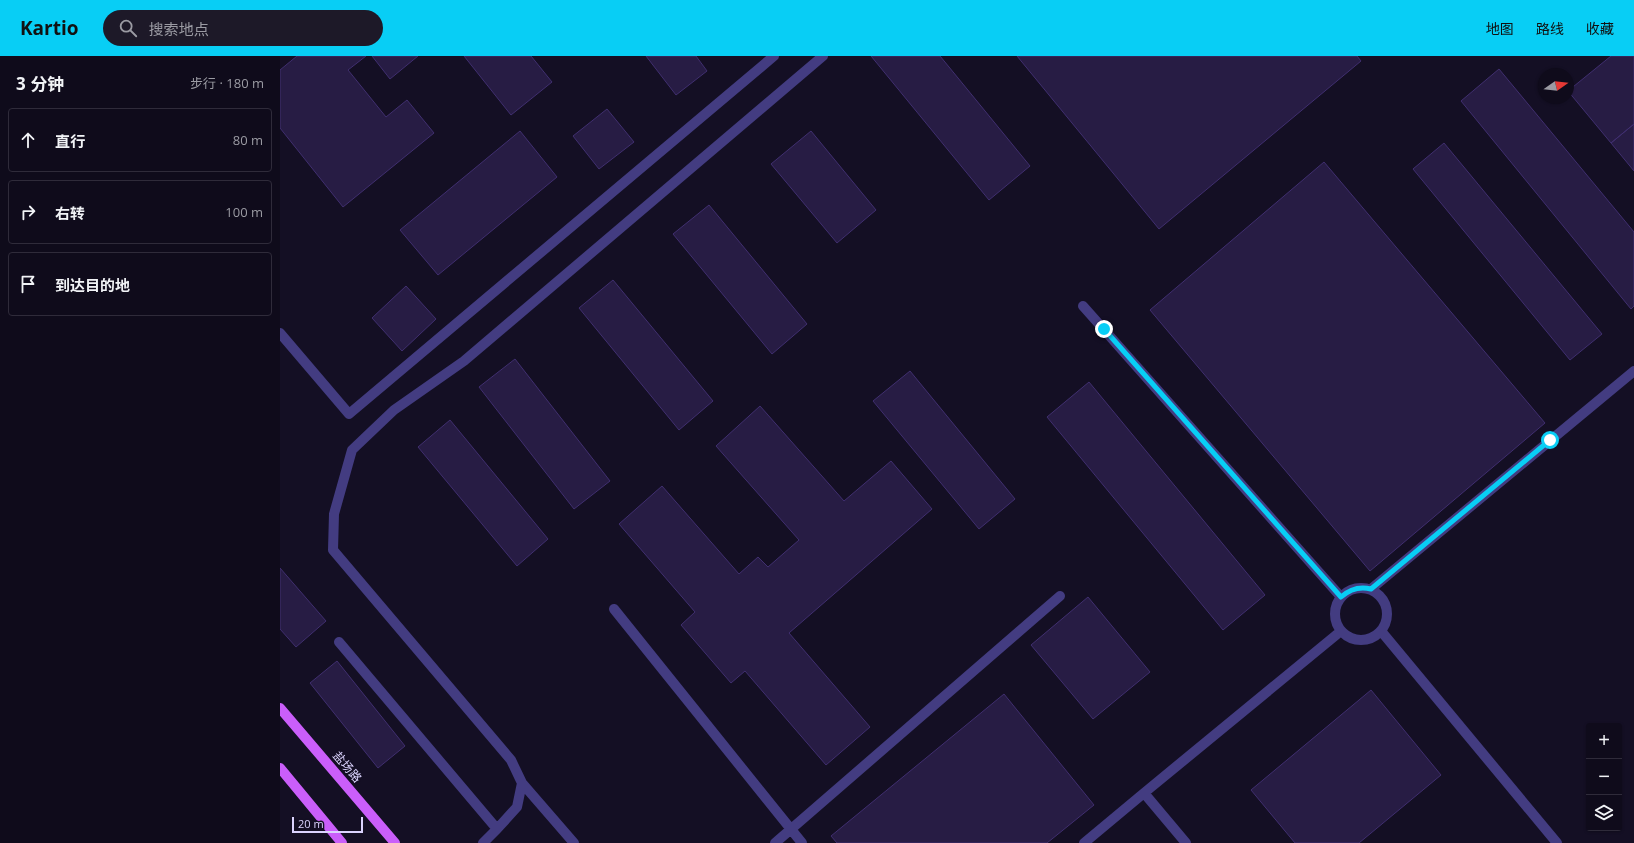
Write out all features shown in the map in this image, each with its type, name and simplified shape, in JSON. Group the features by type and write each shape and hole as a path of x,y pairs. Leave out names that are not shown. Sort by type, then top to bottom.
{"main road":[{"name":"盐场路","path":"280,708 395,843"},
{"path":"280,768 342,843"}],"street":[{"path":"280,333 348,414 774,56"},
{"path":"574,843 522,783 511,760 333,550 334,514 352,450 394,410 464,361 823,56"},
{"path":"1083,306 1341,597"},
{"path":"1371,589 1634,371"},
{"path":"1364,587 1371,589 1384,600 1387,608 1386,624 1374,637 1366,640 1352,638 1341,631 1336,623 1336,605 1341,597 1348,591 1355,588 1364,587"},
{"path":"774,843 1060,596"},
{"path":"614,609 802,843"},
{"path":"1084,843 1341,631"},
{"path":"1381,631 1557,843"},
{"path":"340,642 497,829"},
{"path":"483,843 517,808 522,783"},
{"path":"1144,793 1186,843"}],"building":[{"path":"297,56 366,56 348,70 386,117 407,100 434,133 343,207 280,128 280,70"},
{"path":"372,56 418,56 390,79"},
{"path":"464,56 531,56 552,82 511,115"},
{"path":"646,56 696,56 707,71 676,95"},
{"path":"871,56 940,56 1030,166 989,200"},
{"path":"1017,56 1357,56 1361,61 1159,229"},
{"path":"1611,56 1634,56 1634,124 1611,143 1574,98 1574,86"},
{"path":"1499,69 1634,232 1634,306 1631,309 1461,101"},
{"path":"607,109 634,142 599,169 573,136"},
{"path":"1634,124 1634,171 1611,143"},
{"path":"520,131 557,177 438,275 400,230"},
{"path":"811,131 876,210 837,243 771,164"},
{"path":"1444,143 1602,334 1570,360 1413,169"},
{"path":"1324,162 1545,423 1370,571 1150,310"},
{"path":"709,205 807,324 772,354 673,234"},
{"path":"613,280 713,401 679,430 579,308"},
{"path":"406,286 436,319 402,351 372,318"},
{"path":"515,359 610,481 574,509 479,387"},
{"path":"910,371 1015,499 979,529 873,401"},
{"path":"1089,382 1265,595 1223,630 1047,417"},
{"path":"760,406 844,501 891,461 932,509 789,633 870,727 826,765 745,671 731,683 681,625 695,612 619,524 662,486 739,574 758,557 768,567 799,540 716,446"},
{"path":"450,420 548,539 517,566 418,447"},
{"path":"280,568 326,621 296,647 280,629"},
{"path":"1088,597 1150,672 1093,719 1031,645"},
{"path":"337,661 405,746 378,768 310,683"},
{"path":"1371,690 1441,775 1359,843 1295,843 1251,790"},
{"path":"1004,694 1094,805 1047,843 837,843 831,836"}],"route":[{"path":"1104,329 1341,597 1348,591 1355,588 1364,587 1371,589 1550,440"}]}
